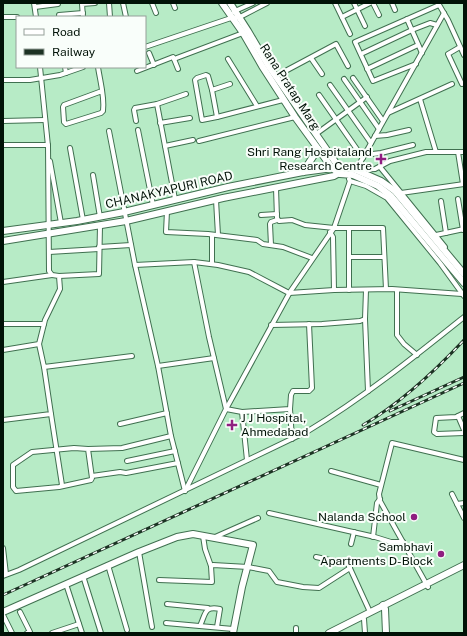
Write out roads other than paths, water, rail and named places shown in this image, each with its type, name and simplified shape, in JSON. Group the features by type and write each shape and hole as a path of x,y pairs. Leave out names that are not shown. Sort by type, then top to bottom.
{"street":[{"path":"36,16 35,5 58,4 60,16 83,15 82,4 95,3"},
{"path":"109,3 110,16"},
{"path":"123,3 126,16"},
{"path":"152,3 156,13"},
{"path":"173,3 175,8"},
{"name":"Rana Pratap Marg","path":"222,3 231,18 243,33 283,100 332,168 340,174 352,175"},
{"name":"Rana Pratap Marg","path":"230,3 240,17 268,65 316,134 342,167"},
{"path":"231,18 235,11 252,3"},
{"path":"146,47 231,18 240,17 267,3"},
{"path":"335,3 350,34"},
{"path":"354,3 365,26"},
{"path":"342,17 370,3"},
{"path":"373,3 379,16"},
{"path":"392,3 395,10"},
{"path":"416,64 373,81 355,42 438,4 444,13 464,55"},
{"path":"185,491 226,409 289,293 334,228 352,175 444,13"},
{"path":"3,17 16,17"},
{"path":"407,19 422,53"},
{"path":"361,54 430,23 437,25"},
{"path":"146,67 173,57 174,59 243,33"},
{"path":"276,76 336,44 348,66"},
{"path":"367,69 418,45"},
{"path":"460,48 448,54 462,84"},
{"path":"149,54 154,64"},
{"path":"311,58 322,74"},
{"path":"174,59 178,69"},
{"path":"228,59 257,106"},
{"path":"40,68 48,145 61,223"},
{"path":"65,68 66,73"},
{"path":"3,80 30,80 66,73 80,68"},
{"path":"98,68 102,91 104,106 103,111 101,113 66,124 64,122 64,105 102,91"},
{"path":"137,71 144,68"},
{"path":"459,76 464,74"},
{"path":"217,117 208,76 206,75 197,78 195,80 200,118 203,120 217,117 257,106 283,100"},
{"path":"353,78 383,121"},
{"path":"344,79 379,129"},
{"path":"212,90 230,84"},
{"path":"388,113 452,84"},
{"path":"330,85 371,143"},
{"path":"136,121 135,108 157,104 186,94"},
{"path":"319,95 363,156"},
{"path":"316,134 367,98"},
{"path":"420,99 436,152"},
{"path":"157,104 175,199"},
{"path":"199,141 295,117"},
{"path":"160,123 190,118"},
{"path":"3,121 45,120"},
{"path":"138,130 153,205"},
{"path":"375,136 409,130"},
{"path":"109,131 124,212 158,366 171,436 185,491"},
{"path":"164,146 193,140"},
{"path":"3,145 48,145"},
{"path":"48,145 49,271 52,275"},
{"path":"363,156 412,145"},
{"path":"70,148 83,220"},
{"path":"303,172 318,149"},
{"path":"352,175 380,167 390,161 426,152 464,152"},
{"path":"401,193 463,184 458,152"},
{"path":"3,241 126,221 216,200 340,174 342,167 366,186 387,198 440,263 463,295"},
{"name":"CHANAKYAPURI ROAD","path":"3,231 100,217 195,194 303,172 342,167"},
{"path":"380,167 464,270"},
{"path":"352,175 366,174 395,191 464,274"},
{"path":"94,175 100,217"},
{"path":"352,175 378,186 391,196 464,283"},
{"path":"276,188 278,220"},
{"path":"195,194 198,204"},
{"path":"436,235 463,230 458,199"},
{"path":"216,200 218,235"},
{"path":"441,201 446,233"},
{"path":"167,211 166,232 212,234 257,240 263,244 283,247 312,258"},
{"path":"261,215 277,214"},
{"path":"271,245 270,224 271,222 278,220 292,220 305,225 334,228 383,228 386,289"},
{"path":"3,282 52,275 99,274 100,226"},
{"path":"349,228 349,290"},
{"path":"330,232 333,237 334,290"},
{"path":"212,234 212,264"},
{"path":"49,252 131,245"},
{"path":"349,257 384,257"},
{"path":"135,265 194,262 212,264 249,272 289,293 386,289 463,295"},
{"path":"194,262 226,409"},
{"path":"59,276 60,289 44,324 39,344 44,367 62,485"},
{"path":"366,290 365,319 368,391"},
{"path":"397,290 397,335 404,344 417,355"},
{"path":"3,548 5,575 185,491 308,431 333,416 417,355 464,316"},
{"path":"272,325 351,322 365,319"},
{"path":"3,324 44,324"},
{"path":"292,439 290,409 291,395 293,391 309,391 312,388 309,324"},
{"path":"3,350 39,344"},
{"path":"44,367 132,356"},
{"path":"158,366 214,358"},
{"path":"226,409 242,412 290,409"},
{"path":"242,412 247,460"},
{"path":"120,424 167,413"},
{"path":"464,413 458,416 436,418 434,432 437,434 464,433"},
{"path":"3,420 51,414"},
{"path":"458,416 464,430"},
{"path":"88,449 92,476 91,480 30,491 16,491 13,487 12,465 32,452 74,448 122,448 171,436"},
{"path":"427,585 380,499 379,494 392,443 464,460"},
{"path":"127,460 175,451"},
{"path":"92,476 120,472 126,473 178,463"},
{"path":"330,470 381,485"},
{"path":"452,494 464,518"},
{"path":"373,537 377,503 380,499"},
{"path":"457,504 464,503"},
{"path":"269,513 391,542 403,542"},
{"path":"214,538 258,518"},
{"path":"351,544 354,532"},
{"path":"6,633 11,632 3,613 108,565 177,538 193,534 253,545 233,631 217,627 166,623"},
{"path":"159,580 212,582 211,566 205,549 203,536"},
{"path":"139,552 152,627"},
{"path":"316,558 348,564 370,612"},
{"path":"338,633 464,564"},
{"path":"108,565 127,630"},
{"path":"211,566 248,567 269,571 277,582 303,587 319,588 350,568"},
{"path":"427,585 464,569"},
{"path":"83,576 101,633"},
{"path":"66,584 82,633"},
{"path":"167,604 220,609 217,627"},
{"path":"329,633 370,612 384,607"},
{"path":"384,607 386,633"},
{"path":"200,626 208,608"},
{"path":"20,612 29,632"},
{"path":"364,620 364,633"},
{"path":"52,633 79,624"},
{"path":"296,628 296,633"}],"railway":[{"path":"363,425 404,397 441,364 464,340"},
{"path":"390,411 464,377"},
{"path":"3,595 464,383"}],"place":[{"name":"Shri Rang Hospitaland Research Centre","path":"381,159"},
{"name":"J J Hospital, Ahmedabad","path":"232,425"},
{"name":"Nalanda School","path":"414,517"},
{"name":"Sambhavi Apartments D-Block","path":"441,554"}]}
